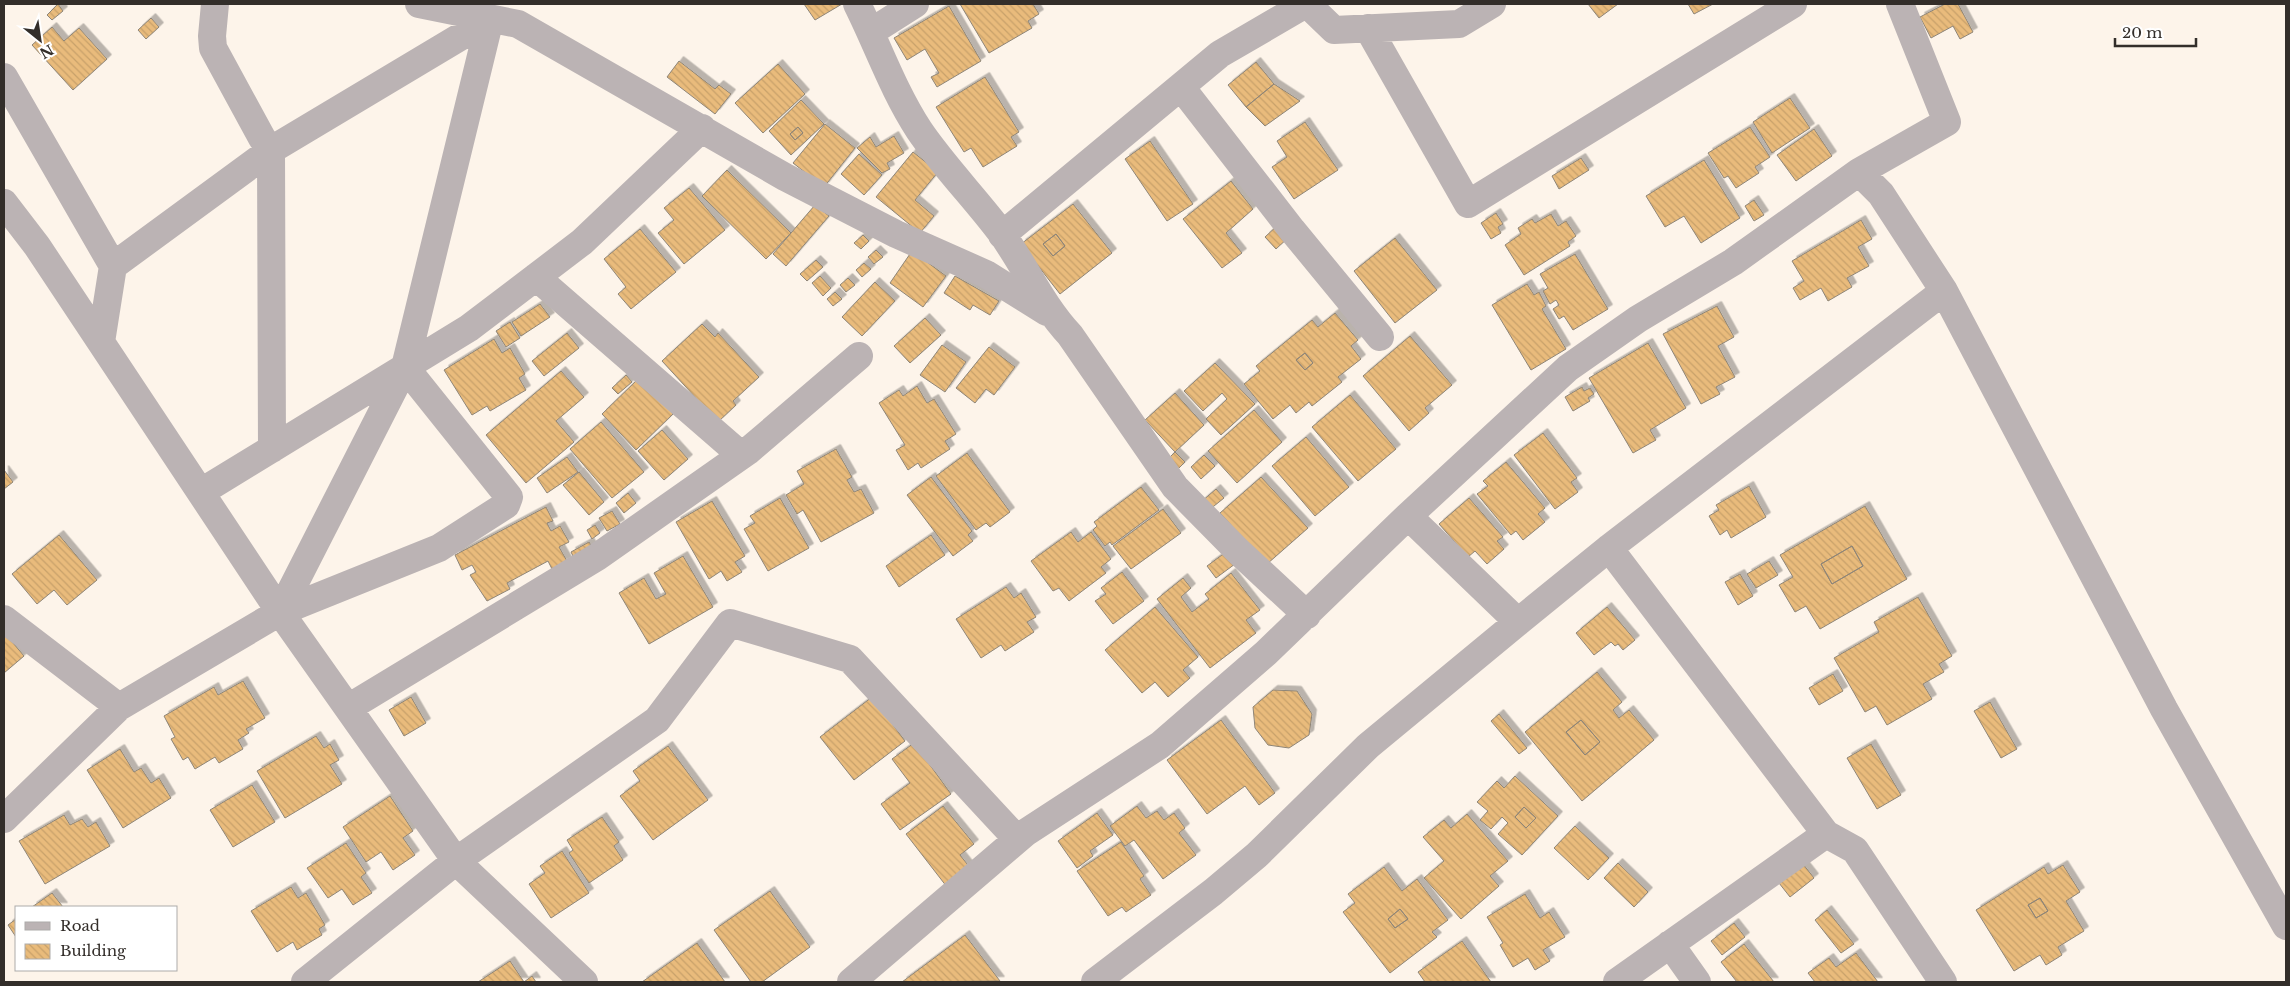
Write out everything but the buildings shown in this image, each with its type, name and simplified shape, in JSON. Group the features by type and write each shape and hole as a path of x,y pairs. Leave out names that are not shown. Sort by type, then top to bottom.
{"street":[{"path":"215,4 212,36 213,48 262,138 271,150 272,449"},
{"path":"419,4 518,24 785,177 896,234 986,274 1052,316"},
{"path":"857,4 891,80 919,130 1002,235 1052,316 1070,335 1175,487 1238,551 1307,615"},
{"path":"870,32 915,4"},
{"path":"1002,235 1220,54 1299,8 1302,4"},
{"path":"1307,4 1334,30 1459,24 1492,4"},
{"path":"1368,28 1468,204 1792,4"},
{"path":"851,982 1017,839 1160,745 1307,615 1408,516 1568,368 1638,319 1732,262 1859,172 1947,122 1900,4"},
{"path":"113,266 271,150 490,19"},
{"path":"280,612 405,367 490,19"},
{"path":"4,77 113,266 101,342"},
{"path":"1180,87 1292,230 1380,337"},
{"path":"200,492 469,328 582,242 702,128"},
{"path":"1859,172 1881,194 1944,291 2164,709 2286,926"},
{"path":"4,203 37,246 280,612 456,861 584,982"},
{"path":"536,277 741,455"},
{"path":"1095,982 1213,892 1257,855 1368,746 1518,622 1609,548 1944,291"},
{"path":"348,708 597,556 741,455 859,356"},
{"path":"4,819 119,707 280,612 439,548 508,502 508,497 405,367"},
{"path":"1408,516 1518,622"},
{"path":"1609,548 1826,834 1855,850 1943,982"},
{"path":"4,619 119,707"},
{"path":"305,982 456,861 657,720 730,624 850,659 1017,839"},
{"path":"1617,982 1826,834"},
{"path":"1670,944 1697,982"}]}
